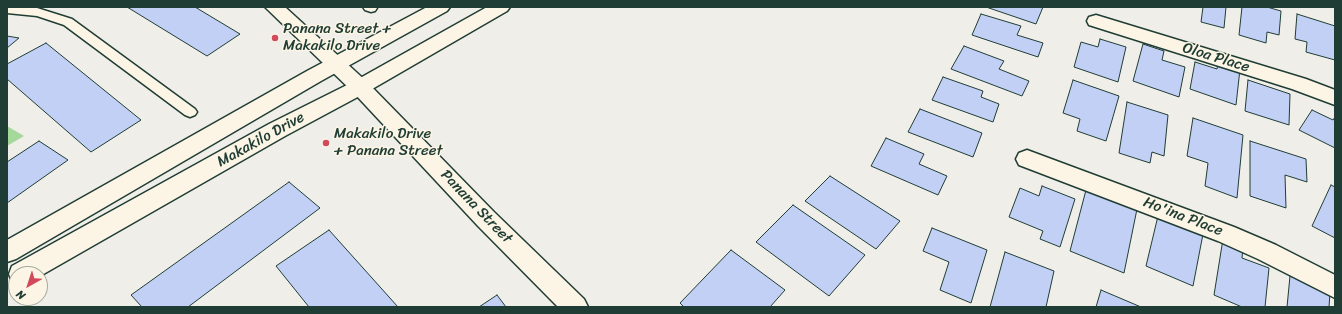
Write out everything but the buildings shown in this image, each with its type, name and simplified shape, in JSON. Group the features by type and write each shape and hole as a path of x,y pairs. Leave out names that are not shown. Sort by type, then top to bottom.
{"street":[{"name":"Panana Street","path":"274,7 360,87 486,219 575,307"},
{"name":"Makakilo Drive","path":"7,252 336,64 441,7"},
{"name":"Makakilo Drive","path":"35,266 277,130 360,87 501,7"},
{"name":"Oloa Place","path":"1096,21 1299,84 1335,98"},
{"name":"Ho'ina Place","path":"1026,159 1226,234 1267,252 1335,287"}],"lane":[{"path":"7,9 53,11 190,112"}],"green space":[{"path":"7,126 24,136 7,146"}],"place":[{"name":"Panana Street + Makakilo Drive","path":"275,38"},
{"name":"Makakilo Drive + Panana Street","path":"326,143"}]}
